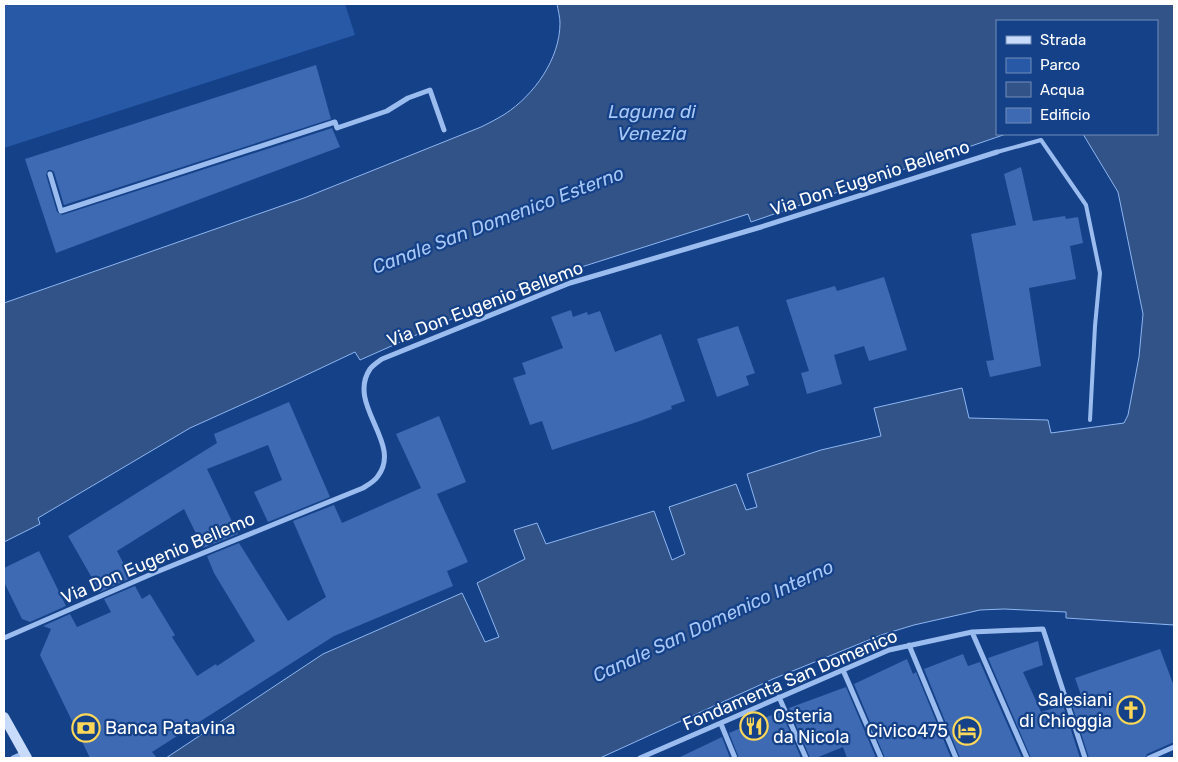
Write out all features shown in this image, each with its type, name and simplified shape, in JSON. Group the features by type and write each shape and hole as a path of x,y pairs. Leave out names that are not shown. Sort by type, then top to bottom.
{"street":[{"path":"50,174 61,211 335,122 338,128 387,111 408,98 430,90 444,130"},
{"name":"Via Don Eugenio Bellemo","path":"4,638 154,573 363,488 378,476 384,464 384,450 367,406 364,390 370,369 382,359 570,283 761,227 997,152"},
{"name":"Fondamenta San Domenico","path":"640,758 721,724 779,696 889,650 972,632 1043,629 1086,758"},
{"path":"972,632 1027,758"},
{"path":"908,645 956,758"},
{"path":"843,670 881,758"},
{"path":"779,696 806,758"},
{"path":"4,717 26,756 13,758"},
{"path":"721,724 735,758"},
{"path":"1149,758 1174,747"}],"lane":[{"path":"997,152 1041,140 1086,205 1100,273 1090,420"}],"green space":[{"path":"4,4 345,4 355,35 4,148"}],"water":[{"path":"557,4 1174,4 1174,625 1066,618 1066,612 1004,609 980,610 914,625 881,635 773,679 600,758 166,758 323,654 462,593 485,642 499,637 477,583 525,559 514,530 537,523 546,544 654,511 672,560 685,554 669,507 736,484 746,510 757,507 747,474 821,450 881,436 874,408 962,388 969,418 1048,420 1051,433 1124,423 1128,415 1139,357 1143,314 1118,192 1084,135 1158,135 1158,20 996,20 996,135 1003,135 751,222 748,214 572,270 515,291 360,360 355,352 190,428 38,518 40,524 4,542 4,303 304,198 481,127 516,106 535,86 550,63 555,50 559,36 560,21"}],"building":[{"path":"316,65 331,119 64,205 54,172 48,170 46,175 57,212 62,215 332,128 340,147 56,253 25,159"},
{"path":"1021,167 1033,221 1065,216 1066,219 1078,217 1083,243 1070,246 1076,279 1029,288 1041,366 990,377 986,361 994,360 971,234 1016,225 1004,174"},
{"path":"884,277 907,350 869,361 864,346 834,355 842,384 807,394 801,373 809,371 786,300 835,286 837,291"},
{"path":"571,310 573,317 587,312 588,315 600,311 615,352 661,334 685,401 671,406 672,409 640,421 552,450 542,421 530,425 513,378 526,374 522,363 563,348 551,317"},
{"path":"738,326 755,373 746,376 749,385 717,397 697,339"},
{"path":"289,402 330,497 268,522 254,492 282,480 268,445 207,469 238,534 203,548 184,509 117,551 131,578 100,592 68,536 217,443 214,434"},
{"path":"439,416 466,482 437,494 468,562 447,571 453,586 334,636 152,752 157,758 90,758 40,655 51,629 43,626 70,614 77,627 111,612 104,599 135,586 142,599 150,594 175,635 172,637 197,676 216,664 217,666 255,641 214,573 207,556 239,543 288,621 326,597 293,521 334,505 342,523 421,488 396,434"},
{"path":"39,551 66,606 30,622 22,619 4,582 4,568"},
{"path":"1038,641 1043,665 1023,672 1041,712 1063,705 1080,758 1031,758 988,658"},
{"name":"Salesiani di Chioggia","path":"1160,649 1174,686 1174,742 1147,754 1145,758 1089,758 1071,702 1082,698 1075,678"},
{"path":"963,654 968,666 980,662 1022,758 960,758 924,669"},
{"path":"907,659 913,674 916,672 951,758 885,758 854,684"},
{"path":"846,687 876,758 847,758 843,747 816,758 810,758 789,708"},
{"path":"781,711 801,758 739,758 729,733"},
{"path":"722,737 730,758 678,758"}],"place":[{"name":"Salesiani di Chioggia","path":"1131,710"},
{"name":"Osteria da Nicola","path":"754,726"},
{"name":"Banca Patavina","path":"86,728"},
{"name":"Civico475","path":"967,731"}],"water label":[{"name":"Laguna di Venezia","path":"652,122"},
{"name":"Canale San Domenico Esterno","path":"498,220"},
{"name":"Canale San Domenico Interno","path":"713,621"}]}
